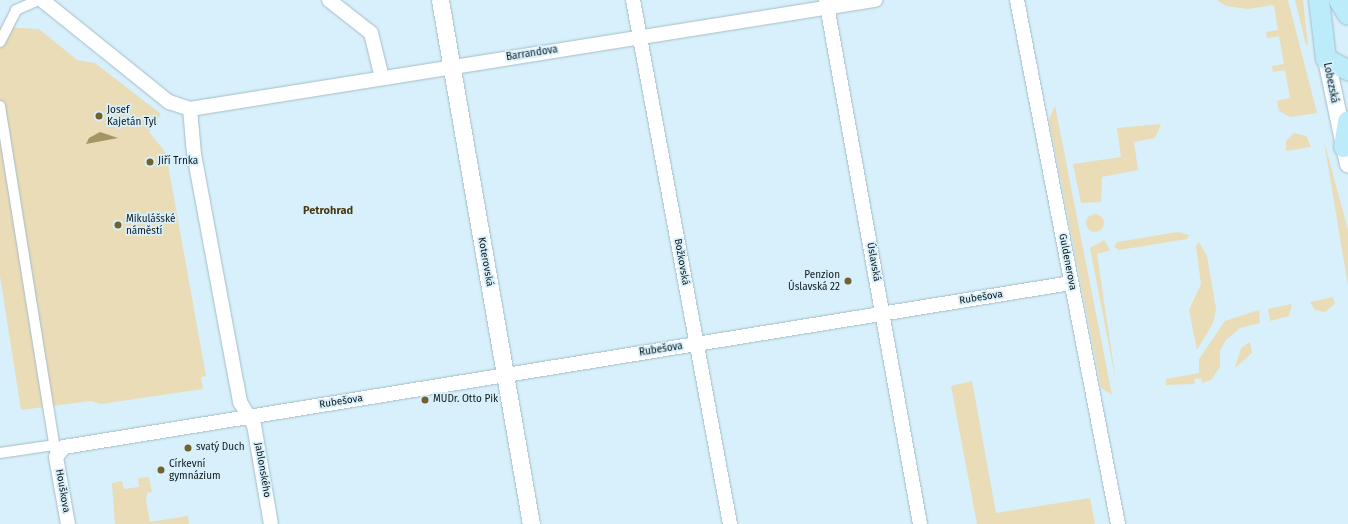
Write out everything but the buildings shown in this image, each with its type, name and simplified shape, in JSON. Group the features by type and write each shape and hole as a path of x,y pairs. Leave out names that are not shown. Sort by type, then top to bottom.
{"main road":[{"name":"Lobezská","path":"1319,0 1326,59"},
{"path":"1338,0 1348,15"},
{"path":"1326,59 1348,56"},
{"path":"1326,59 1348,70"},
{"path":"1344,116 1346,155"}],"street":[{"path":"0,42 16,10 38,0"},
{"path":"0,453 56,451 64,447 250,417 240,402 194,154 190,109 169,102 42,0"},
{"path":"329,0 371,33 382,78"},
{"name":"Koterovská","path":"440,0 531,524"},
{"name":"Božkovská","path":"634,0 730,524"},
{"name":"Barrandova","path":"190,109 641,37 827,4 875,0"},
{"name":"Guldenerova","path":"1017,0 1118,524"},
{"name":"Úslavská","path":"827,4 920,524"},
{"name":"Lobezská","path":"1326,59 1330,82 1344,116"},
{"path":"0,106 56,451"},
{"name":"Rubešova","path":"250,417 1071,283"},
{"name":"Jablonského","path":"250,417 271,524"},
{"name":"Houškova","path":"56,451 68,524"}],"shaded area":[{"path":"1217,0 1288,0 1317,113 1290,117 1279,111 1277,101 1290,98 1285,70 1273,72 1272,66 1284,64 1279,36 1267,38 1266,32 1278,30 1274,5 1248,9 1226,6"},
{"path":"1295,0 1303,0 1308,45 1306,45"},
{"name":"Mikulášské náměstí","path":"0,27 39,29 77,60 95,63 161,114 149,132 166,153 206,376 201,377 203,389 101,404 91,401 21,410 0,276"},
{"path":"1055,106 1112,395 1101,388 1049,119"},
{"path":"1161,124 1155,138 1134,142 1138,170 1102,177 1101,202 1081,203 1073,164 1121,157 1117,128"},
{"path":"100,132 118,138 86,144 89,138"},
{"path":"1294,133 1306,136 1311,147 1286,151 1286,141"},
{"path":"1324,141 1348,230 1348,286"},
{"path":"1091,214 1099,214 1104,219 1102,230 1099,232 1091,232 1086,227 1086,219"},
{"path":"1178,232 1189,235 1187,239 1119,250 1114,247 1117,242"},
{"path":"1104,240 1110,250 1097,254 1116,382 1090,248"},
{"path":"1199,242 1207,256 1216,309 1213,323 1197,350 1189,310 1201,284 1196,246"},
{"path":"1333,297 1335,304 1325,312 1315,310 1310,302"},
{"path":"1292,304 1289,316 1270,321 1268,309"},
{"path":"1259,310 1260,323 1240,328 1226,340 1220,351 1220,367 1211,380 1202,383 1201,378 1194,379 1195,384 1166,385 1166,379 1199,373 1199,359 1225,321"},
{"path":"1250,342 1252,353 1235,368 1241,348"},
{"path":"972,381 996,513 1090,498 1095,524 977,524 951,386"},
{"path":"149,477 152,492 147,493 146,500 150,522 188,516 189,524 115,524 112,483 122,481 124,489 139,487 138,478"}],"place":[{"name":"Josef Kajetán Tyl","path":"99,116"},
{"name":"Jiří Trnka","path":"150,162"},
{"name":"Mikulášské náměstí","path":"118,225"},
{"name":"Penzion Úslavská 22","path":"848,281"},
{"name":"MUDr. Otto Pik","path":"425,400"},
{"name":"svatý Duch","path":"188,448"},
{"name":"Církevní gymnázium","path":"161,470"}],"district":[{"name":"Petrohrad","path":"328,211"}]}
